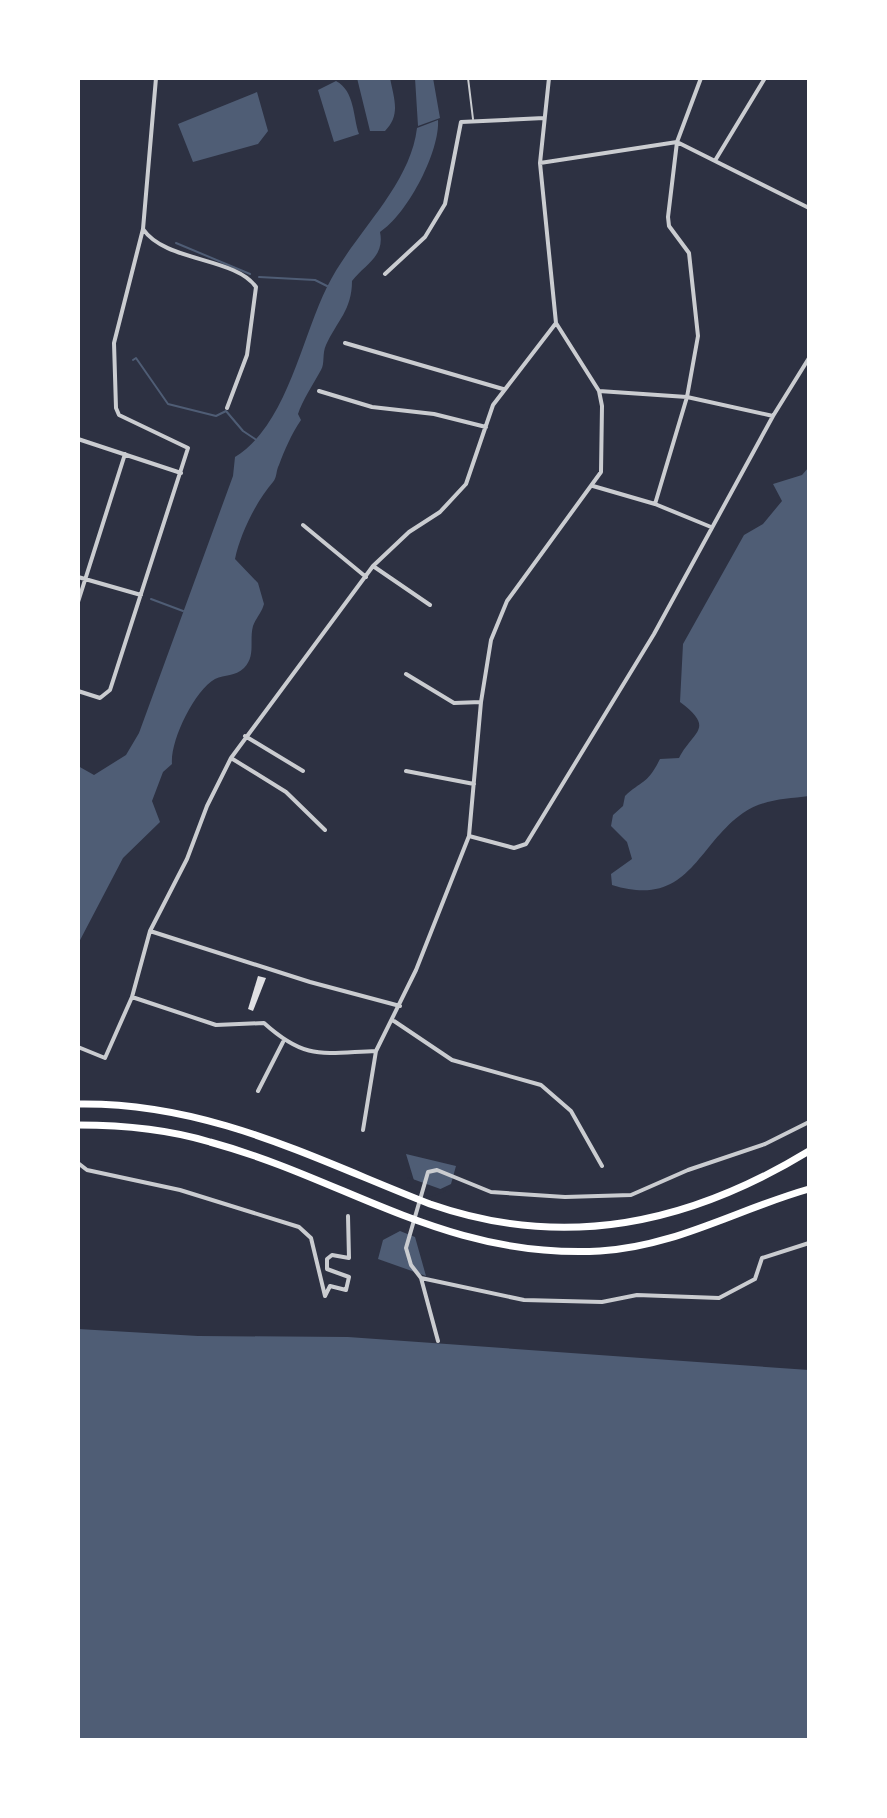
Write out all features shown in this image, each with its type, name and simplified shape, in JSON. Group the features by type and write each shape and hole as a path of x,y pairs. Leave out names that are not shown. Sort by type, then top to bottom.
{"highway":[{"path":"78,1104 163,1108 217,1120 463,1216 530,1228 604,1228 667,1216 726,1194 809,1151"},
{"path":"78,1125 160,1129 212,1142 421,1224 525,1250 601,1251 673,1238 809,1189"}],"street":[{"path":"78,691 100,698 110,690 188,448 119,415 116,408 114,343 143,229 156,78"},
{"path":"363,1130 376,1051 400,1006 469,836 481,702 491,640 507,601 601,472 602,406 599,391 556,323 540,163 549,78"},
{"path":"655,504 687,397 698,327 689,253 669,226 677,142 701,78"},
{"path":"716,159 765,78"},
{"path":"385,274 425,237 445,204 461,122 473,119 544,118"},
{"path":"540,163 677,142 809,208"},
{"path":"143,229 159,243 243,276 256,287 247,355 227,408"},
{"path":"78,1047 105,1058 132,997 150,931 187,859 231,758 245,736 373,566 409,532 440,512 466,484 493,405 556,323"},
{"path":"345,343 503,389"},
{"path":"469,836 514,848 526,844 648,643 773,416 809,358"},
{"path":"319,391 372,407 434,414 486,427"},
{"path":"599,391 687,397 773,416"},
{"path":"78,439 181,473"},
{"path":"78,602 125,454"},
{"path":"593,486 655,504 712,527"},
{"path":"303,525 366,577"},
{"path":"373,566 430,605"},
{"path":"78,577 141,595"},
{"path":"406,674 454,703 481,702"},
{"path":"245,736 303,771"},
{"path":"231,758 286,792 325,830"},
{"path":"406,771 474,784"},
{"path":"150,931 310,982 400,1006"},
{"path":"132,997 216,1025 264,1023 283,1042 314,1054 376,1051"},
{"path":"393,1020 452,1060 541,1085 571,1111 602,1166"},
{"path":"258,1091 283,1042"},
{"path":"438,1341 421,1278 411,1265 406,1248 428,1172 432,1170 491,1192 565,1197 631,1195 688,1170 765,1144 809,1122"},
{"path":"78,1163 87,1170 180,1190 299,1227 311,1238 325,1296 330,1286 346,1290 349,1277 327,1269 327,1259 332,1255 349,1258 348,1216"},
{"path":"421,1278 524,1300 602,1302 637,1295 719,1298 755,1279 762,1258 809,1243"}],"lane":[{"path":"468,78 473,119"}],"water":[{"path":"357,78 390,78 395,113 385,131 370,131"},
{"path":"415,78 433,78 440,118 418,126"},
{"path":"336,81 347,91 359,134 334,142 318,90"},
{"path":"257,92 268,131 258,144 193,162 178,124"},
{"path":"438,120 428,165 401,212 380,232 377,254 352,281 347,308 326,345 322,368 298,414 301,420 274,480 255,508 241,539 235,559 258,583 264,604 253,626 248,663 241,671 215,679 207,685 192,705 179,730 172,764 163,772 152,801 160,822 123,858 78,944 78,766 94,775 126,755 139,733 233,476 235,457 253,443 280,403 327,287 404,170 417,128"},
{"path":"809,467 809,796 767,802 751,808 727,827 689,870 658,889 638,890 612,885 611,874 632,859 627,842 611,826 613,815 623,806 625,796 648,778 660,759 679,758 698,730 697,718 680,702 683,644 744,535 763,524 782,501 773,484 802,475"},
{"path":"406,1154 456,1166 451,1184 432,1193 416,1187"},
{"path":"400,1231 415,1237 426,1276 378,1259 383,1240"},
{"path":"78,1329 198,1336 348,1337 809,1370 809,1740 78,1740"}],"pier":[{"path":"407,1177 446,1191 430,1197 413,1190"}],"building":[{"path":"258,976 266,978 253,1011 248,1009"}],"waterway":[{"path":"176,243 250,274"},
{"path":"259,277 315,280 327,286"},
{"path":"133,360 136,358 168,404 216,416 226,411 243,431 258,441"},
{"path":"151,599 183,611"}]}
